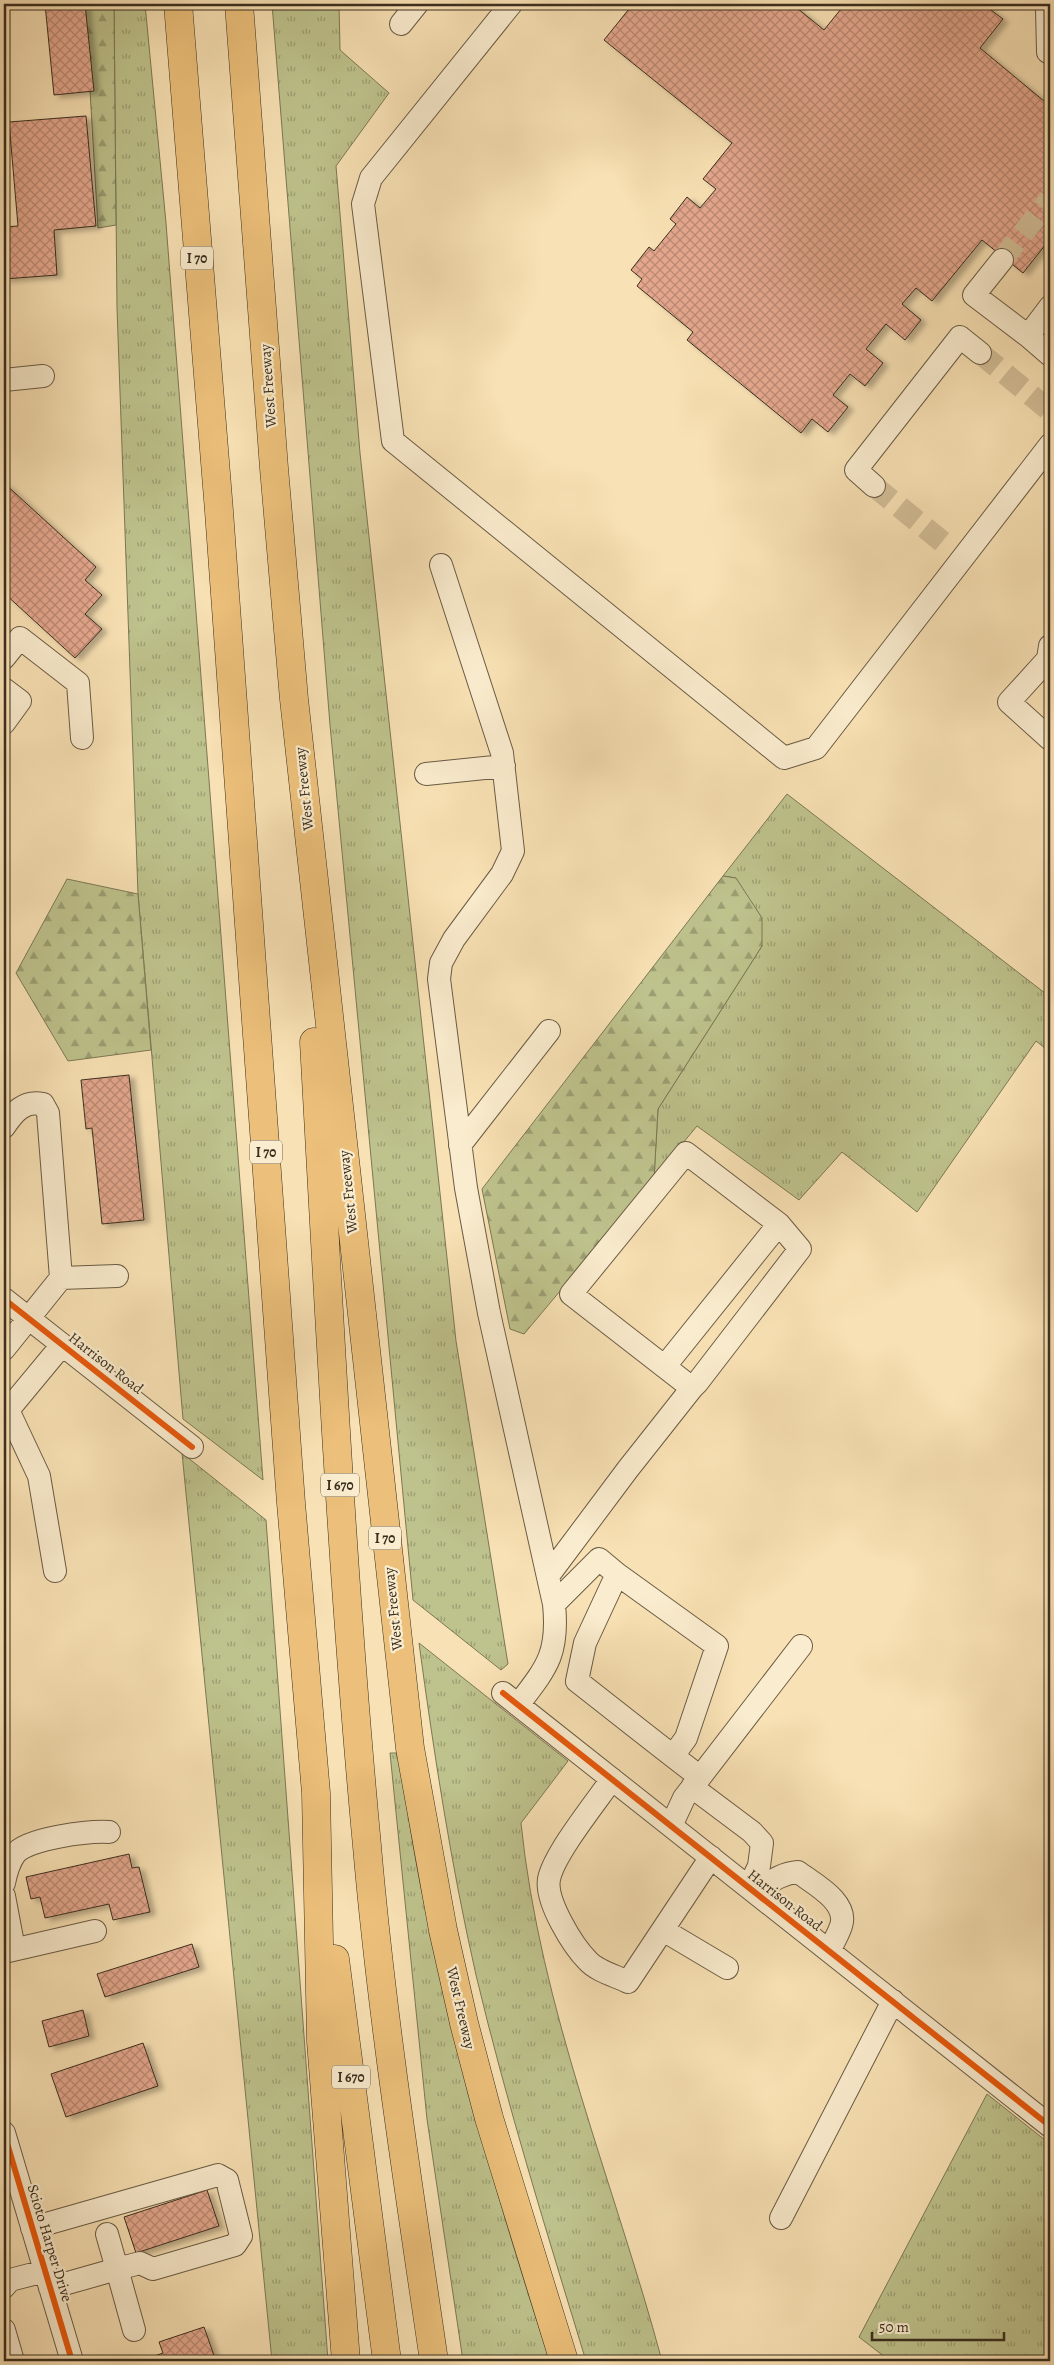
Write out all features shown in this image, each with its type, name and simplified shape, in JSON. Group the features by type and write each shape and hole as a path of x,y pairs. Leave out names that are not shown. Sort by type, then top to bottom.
{"highway":[{"name":"I 70","path":"178,4 219,511 291,1512 316,1793 321,2041 346,2361"},
{"name":"West Freeway","path":"239,4 274,468 294,699 410,1748 443,1930 464,2023 488,2118 564,2361"},
{"name":"I 670","path":"294,699 339,1470 367,1847 387,2036 434,2361"},
{"name":"I 670","path":"316,1793 387,2361"}],"street":[{"path":"401,24 417,4"},
{"path":"511,4 370,178 363,204 393,442 784,758 816,748 956,553 1050,445"},
{"path":"1047,7 1048,52 1050,53"},
{"path":"1002,260 974,295 1028,336 1050,356"},
{"path":"1028,336 1050,307"},
{"path":"874,486 856,470 960,337 980,353"},
{"path":"4,380 43,376"},
{"path":"442,565 502,753 513,852 502,874 454,939 441,963 439,979 460,1145 489,1313 554,1604"},
{"path":"4,658 20,638 78,683 82,738"},
{"path":"1050,646 1048,659 1009,702 1050,739"},
{"path":"4,689 20,701 4,723"},
{"path":"426,774 504,766"},
{"path":"460,1145 549,1032"},
{"path":"4,1127 20,1107 32,1102 43,1104 48,1113 61,1278 4,1349"},
{"path":"548,1576 628,1468 692,1388 800,1248 778,1224 686,1153 571,1294 692,1388"},
{"path":"665,1366 778,1224"},
{"path":"61,1278 118,1276"},
{"name":"Harrison Road","path":"4,1299 192,1447"},
{"path":"55,1571 39,1476 6,1412 62,1345"},
{"path":"554,1604 599,1559 717,1646 686,1738 673,1756"},
{"path":"618,1574 585,1643 577,1681 673,1756 696,1782 762,1843 759,1866 752,1890"},
{"name":"Harrison Road","path":"554,1604 557,1631 552,1653 543,1672 511,1699 1050,2126"},
{"path":"671,1826 684,1798 801,1646"},
{"path":"612,1779 569,1840 549,1877 548,1886 552,1902 567,1933 588,1962 628,1982 711,1857"},
{"path":"4,1883 16,1853 27,1844 93,1831 109,1832"},
{"path":"752,1890 788,1872 798,1872 835,1902 842,1911 842,1925 829,1951"},
{"path":"4,1896 9,1950 95,1932"},
{"path":"663,1930 727,1968"},
{"path":"781,2218 893,2002"},
{"name":"Scioto Harper Drive","path":"4,2132 72,2361"},
{"path":"4,2287 10,2280 48,2280 117,2269 140,2263 153,2269 235,2245 240,2236 227,2180 218,2175 32,2228"},
{"path":"107,2234 134,2330"},
{"path":"4,2330 13,2361"}],"green space":[{"path":"85,4 114,4 116,225 98,228"},
{"path":"114,4 145,4 166,223 263,1480 183,1419 138,894 117,308"},
{"path":"272,4 339,4 340,50 389,93 336,166 360,453 456,1341 508,1664 501,1670 413,1600 330,725"},
{"path":"787,794 1050,997 1050,1052 1036,1041 917,1212 842,1152 799,1200 697,1126 654,1178 658,1109 762,946 736,878 723,876"},
{"path":"723,876 736,878 762,918 762,946 658,1109 654,1179 524,1334 510,1329 482,1189"},
{"path":"67,879 138,894 151,1050 68,1061 16,973"},
{"path":"182,1453 266,1520 328,2361 272,2361"},
{"path":"419,1643 568,1761 521,1823 531,1892 544,1960 561,2028 662,2361 586,2361 514,2121 476,1975 444,1809"},
{"path":"390,1753 398,1753 420,1884 465,2076 514,2247 550,2361 463,2361 427,2119"},
{"path":"987,2094 1050,2144 1050,2361 890,2361 859,2337"}],"building":[{"path":"45,4 85,4 94,91 54,95"},
{"path":"633,4 792,4 824,30 845,4 983,4 1003,19 980,48 1050,106 1050,239 1023,273 982,240 932,301 916,288 902,304 921,320 905,340 886,324 866,349 883,363 865,386 850,374 833,395 848,407 828,432 812,419 801,433 687,340 693,332 637,286 642,279 631,270 649,247 654,251 676,224 670,219 687,197 700,208 716,189 703,179 732,143 604,40"},
{"path":"86,116 96,226 54,230 57,275 4,279 4,227 18,226 9,122"},
{"path":"4,483 96,567 85,580 102,595 85,614 102,629 75,658 4,593"},
{"path":"129,1075 144,1220 102,1224 92,1128 86,1129 81,1080"},
{"path":"129,1854 132,1868 139,1867 150,1912 113,1920 109,1904 45,1918 40,1897 31,1899 26,1877"},
{"path":"192,1944 199,1967 105,1997 97,1974"},
{"path":"83,2010 89,2036 49,2047 42,2021"},
{"path":"143,2043 158,2086 66,2117 51,2074"},
{"path":"207,2190 219,2226 136,2253 124,2217"},
{"path":"204,2327 216,2361 140,2361 163,2353 159,2342"}],"tunnel":[{"path":"1002,260 1050,199"},
{"path":"980,353 1050,411"},
{"path":"874,486 950,548"}],"cycle path":[{"path":"4,1299 192,1447"},
{"path":"503,1693 1050,2126"},
{"path":"4,2133 72,2361"}]}
